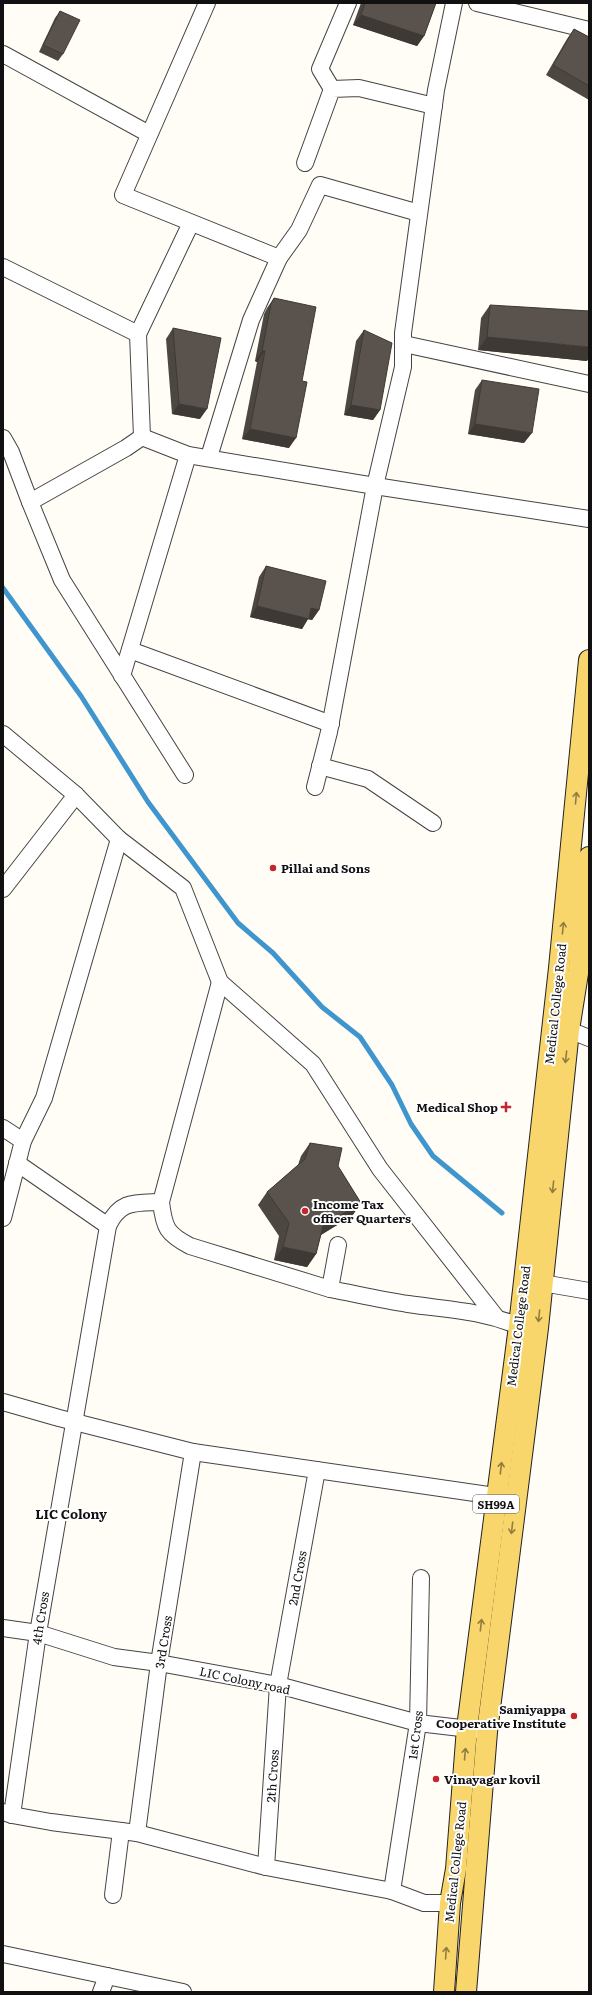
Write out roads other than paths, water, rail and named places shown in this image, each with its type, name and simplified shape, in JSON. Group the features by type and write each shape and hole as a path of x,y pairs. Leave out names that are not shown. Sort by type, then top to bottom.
{"main road":[{"name":"Medical College Road","path":"572,975 589,660"},
{"name":"Medical College Road","path":"466,1992 507,1498 519,1326 581,919 589,857"},
{"name":"Medical College Road","path":"444,1992 450,1903 456,1869 467,1728 507,1498 542,1283 565,1021"}],"street":[{"path":"207,3 123,195 279,258"},
{"path":"332,88 320,69 348,3"},
{"path":"315,787 331,724 375,486 404,367 404,344 419,213 436,90 454,3"},
{"path":"476,3 589,30"},
{"path":"3,54 149,134"},
{"path":"332,88 358,88 434,106"},
{"path":"305,163 332,88"},
{"path":"209,457 251,320 279,258 299,230 320,185 419,213"},
{"path":"142,437 138,334 191,223"},
{"path":"3,267 138,334"},
{"path":"404,344 589,384"},
{"path":"142,437 188,455 209,457 375,486 589,519"},
{"path":"30,502 126,448 142,437"},
{"path":"3,438 7,454 30,502 62,580 185,775"},
{"path":"122,676 188,455"},
{"path":"130,650 331,724"},
{"path":"3,734 76,795 119,839 183,888 220,982 313,1064 380,1169 496,1317"},
{"path":"320,766 368,779 434,823"},
{"path":"3,889 8,871 76,795"},
{"path":"3,1218 24,1141 44,1098 119,839"},
{"path":"220,982 161,1202 163,1221 175,1238 190,1246 330,1289 408,1304 455,1309 496,1317 519,1326"},
{"path":"565,1021 589,1038"},
{"path":"3,1128 24,1141"},
{"path":"18,1163 108,1226 113,1215 129,1204 161,1202"},
{"name":"4th Cross","path":"7,1813 108,1226"},
{"path":"330,1289 338,1244"},
{"path":"542,1283 589,1291"},
{"path":"3,1402 74,1422 193,1452 507,1498"},
{"name":"3rd Cross","path":"113,1895 129,1832 159,1663 193,1452"},
{"name":"2nd Cross","path":"278,1685 317,1470"},
{"name":"1st Cross","path":"392,1892 418,1723 421,1578"},
{"name":"LIC Colony road","path":"3,1628 38,1633 114,1656 278,1685 418,1723 467,1728 487,1732"},
{"name":"2th Cross","path":"266,1867 278,1685"},
{"path":"7,1813 129,1832 266,1867 392,1892 424,1903 450,1903"},
{"path":"3,1954 183,1992"},
{"path":"101,1992 107,1976"}],"waterway":[{"path":"3,588 81,696 148,802 238,923 273,953 322,1007 360,1037 392,1085 411,1124 433,1156 502,1213"}],"place":[{"name":"Pillai and Sons","path":"273,868"},
{"name":"Medical Shop","path":"506,1107"},
{"name":"Income Tax officer Quarters","path":"305,1211"},
{"name":"Samiyappa Cooperative Institute","path":"574,1716"},
{"name":"Vinayagar kovil","path":"436,1779"}],"district":[{"name":"LIC Colony","path":"71,1513"}]}
